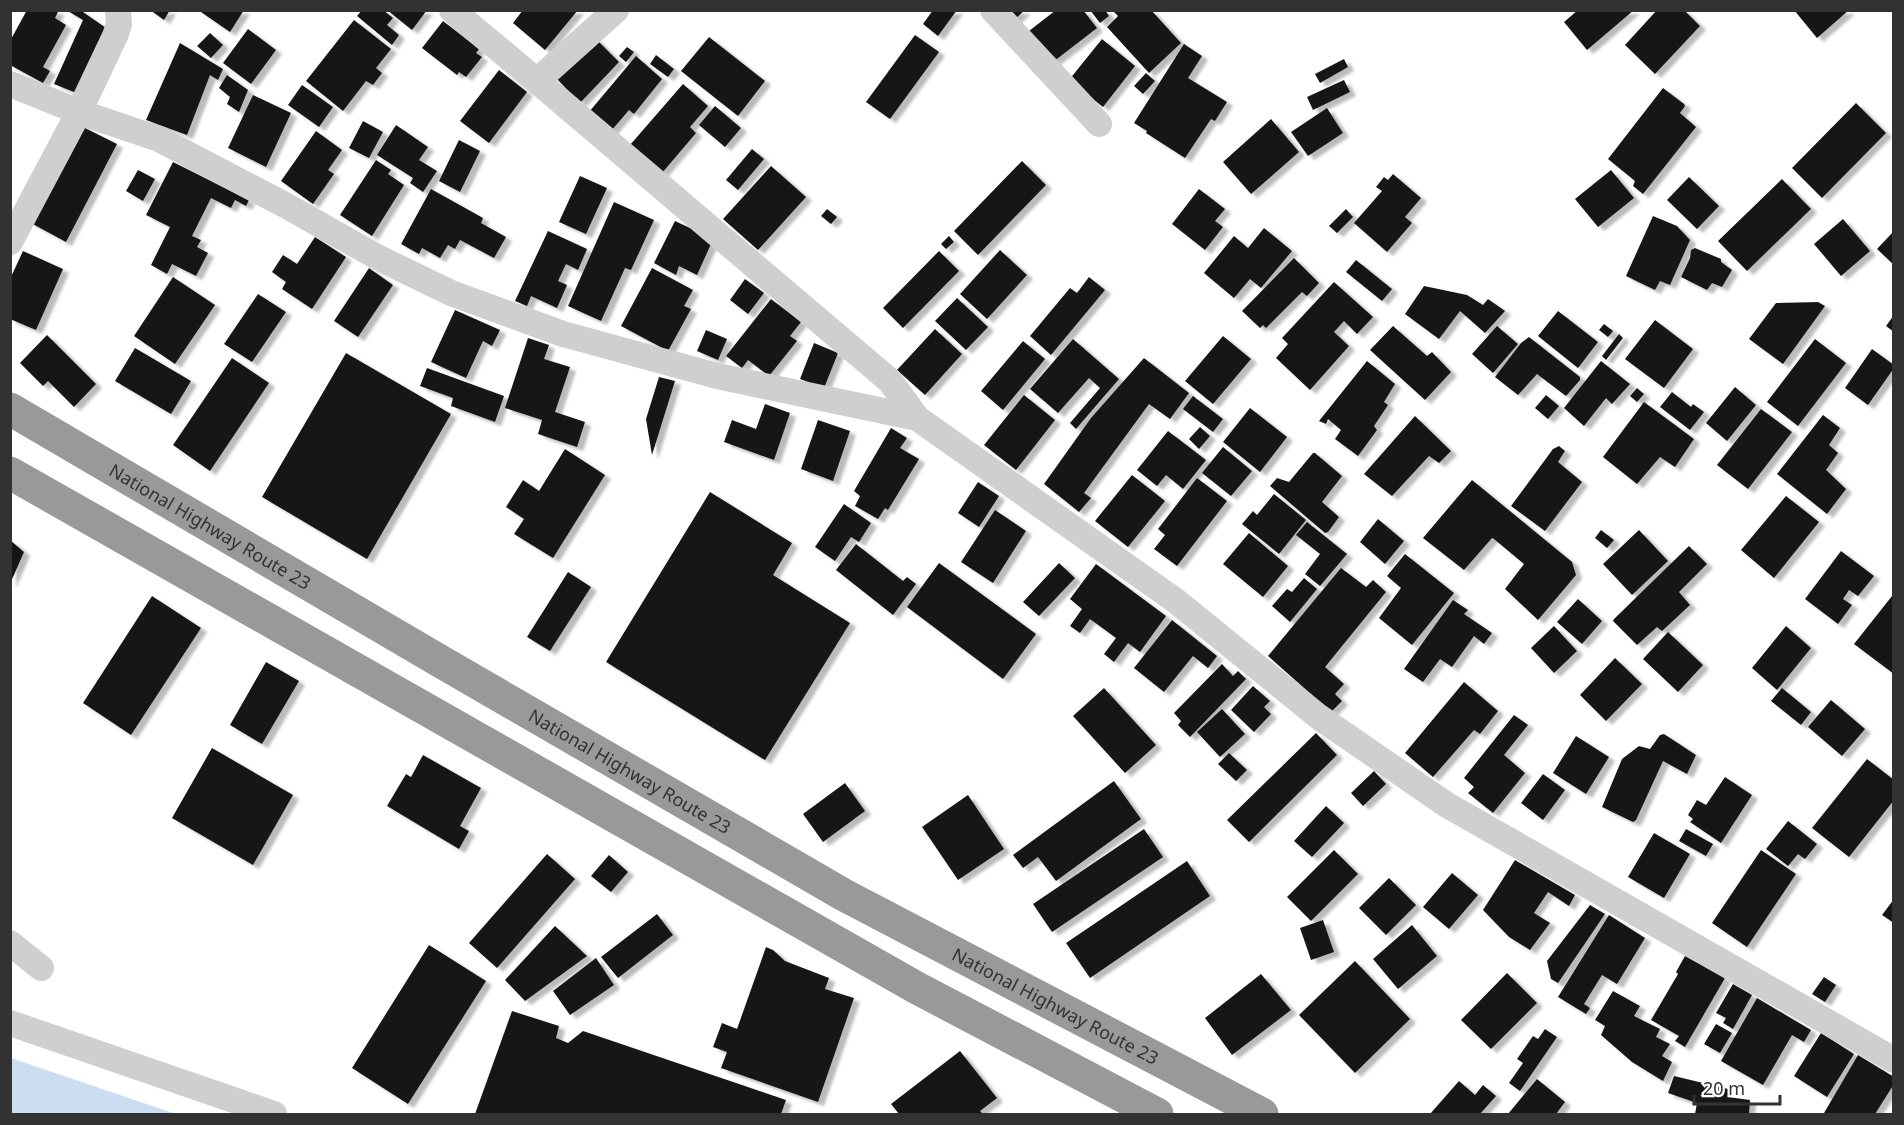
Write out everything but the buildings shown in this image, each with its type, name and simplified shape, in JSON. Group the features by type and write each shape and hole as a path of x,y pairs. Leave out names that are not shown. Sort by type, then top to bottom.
{"highway":[{"name":"National Highway Route 23","path":"10,409 843,895 1262,1114"},
{"path":"10,473 907,982 1157,1114"}],"street":[{"path":"10,242 79,112 119,18 97,10"},
{"path":"452,10 890,381 917,418 1176,601 1319,717 1447,805 1893,1060"},
{"path":"537,81 616,10"},
{"path":"993,10 1100,124"},
{"path":"10,84 79,112 159,139 285,205 379,258 451,293 563,334 717,376 917,418"},
{"path":"10,942 41,968"},
{"path":"10,1023 274,1114"}],"water":[{"path":"11,1058 176,1114 11,1114"}]}
